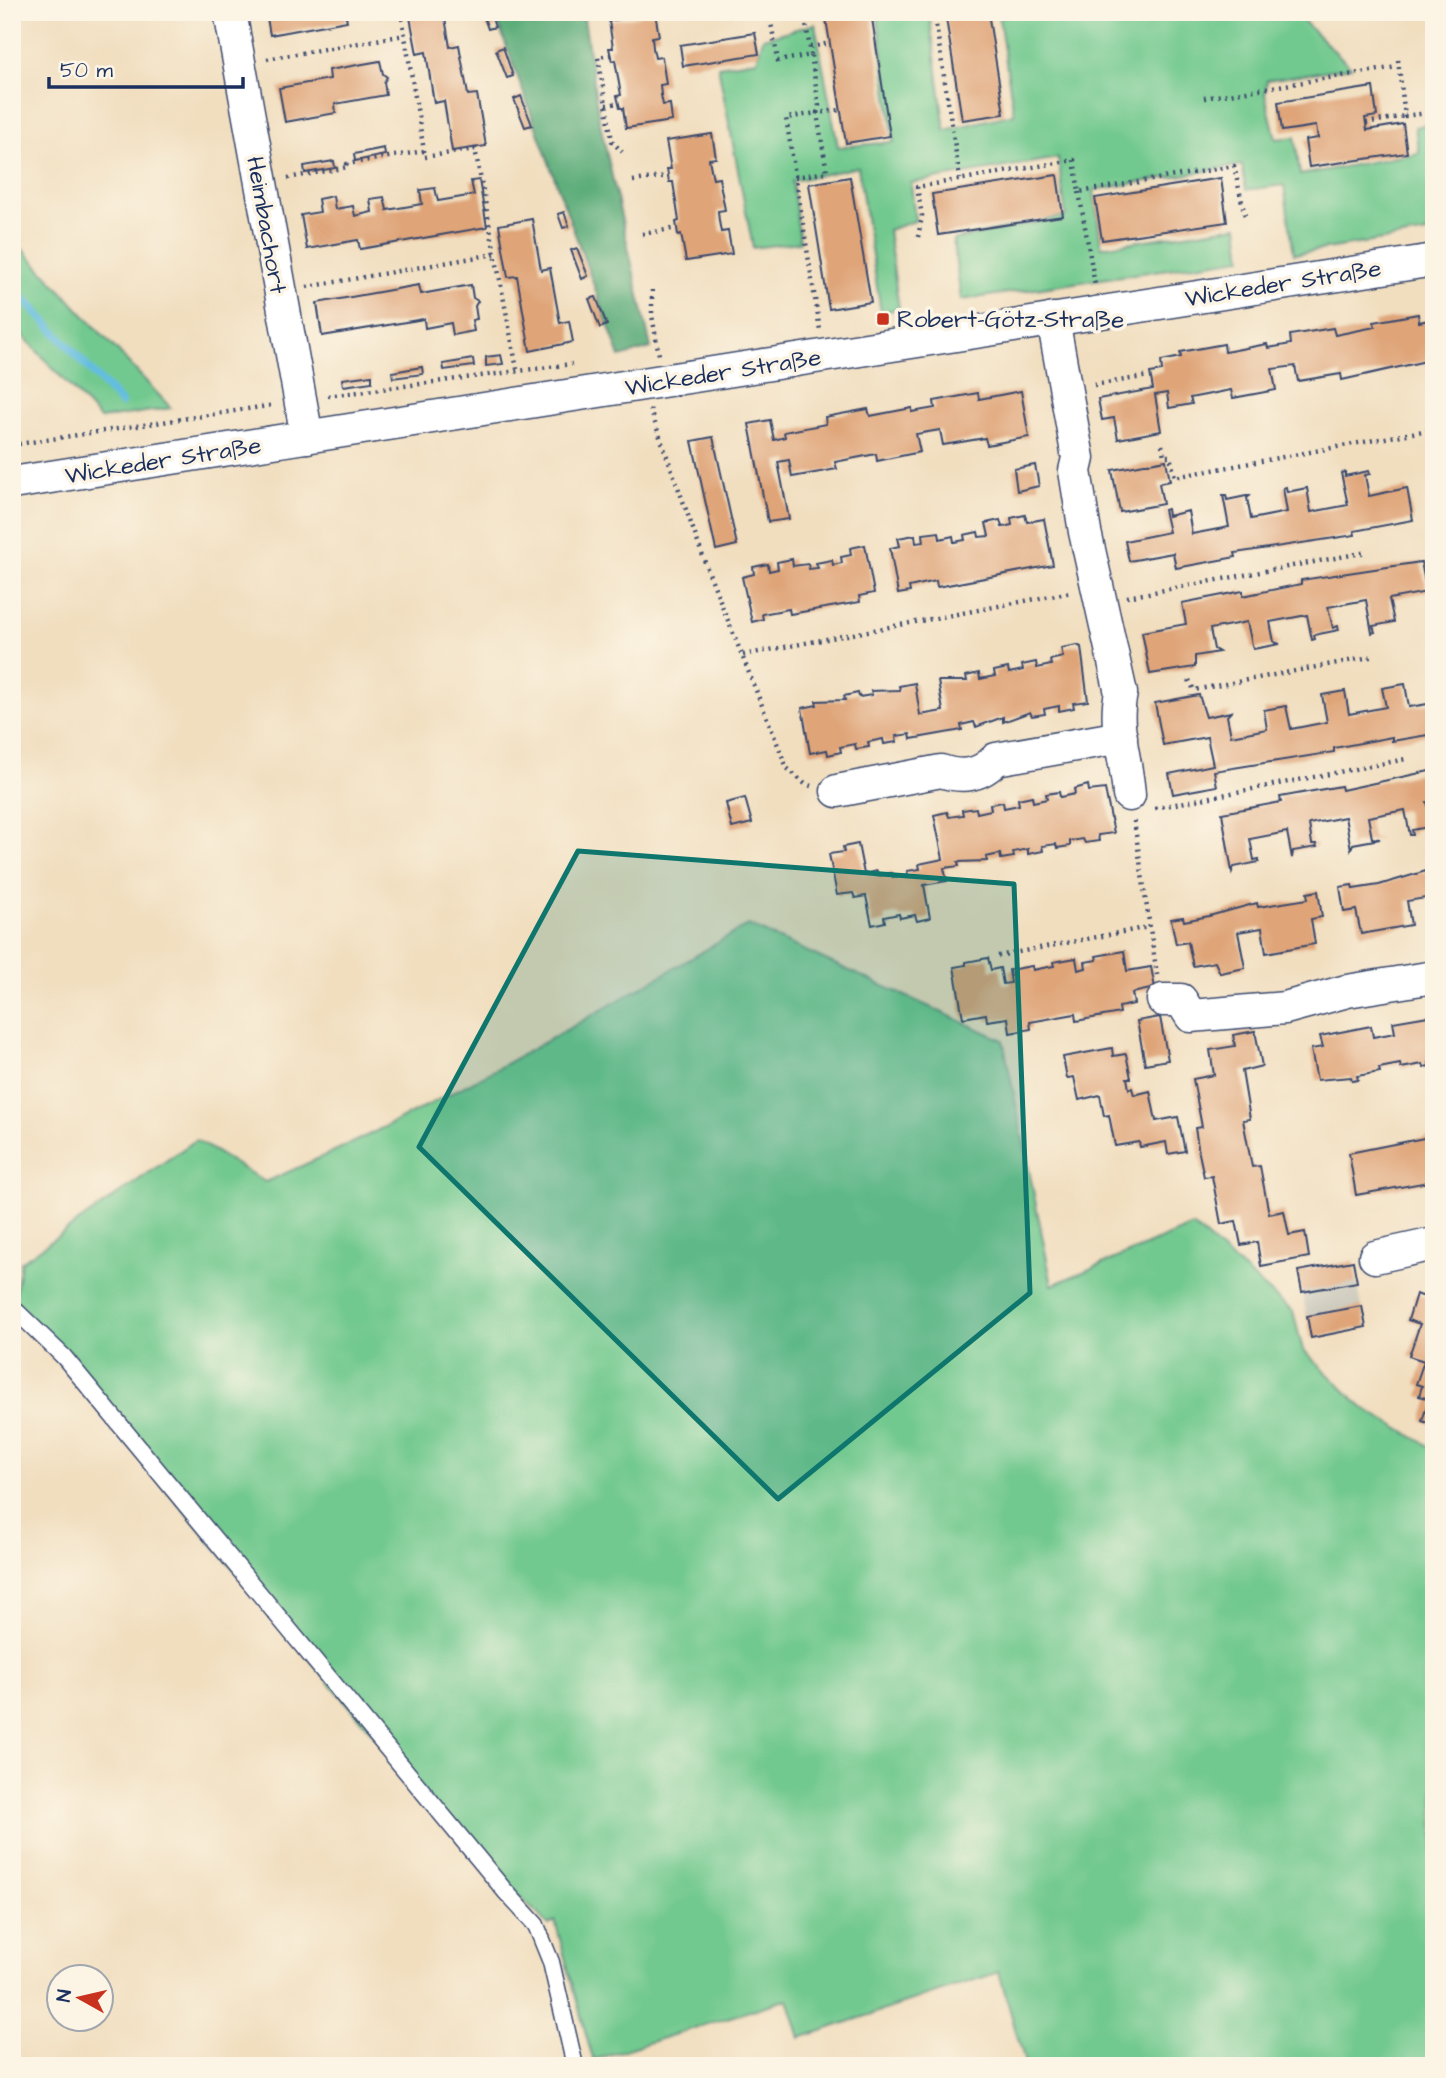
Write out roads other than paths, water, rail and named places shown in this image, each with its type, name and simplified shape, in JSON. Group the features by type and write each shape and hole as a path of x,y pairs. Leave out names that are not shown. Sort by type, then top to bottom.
{"street":[{"name":"Heimbachort","path":"230,12 307,437"},
{"name":"Wickeder Straße","path":"12,483 307,437 650,374 1053,319 1434,260"},
{"path":"1053,319 1078,458 1075,471 1121,693 1116,714 1138,805"},
{"path":"837,791 940,771 957,777 985,771 996,759 1121,737"},
{"path":"1163,1000 1181,1000 1191,1016 1284,1008 1347,991 1434,977"},
{"path":"1375,1256 1434,1244"}],"lane":[{"path":"12,1307 64,1357 505,1891 536,1925 551,1962 575,2066"}],"waterway":[{"path":"12,286 121,403"}],"place":[{"name":"Robert-Götz-Straße","path":"883,319"}]}
